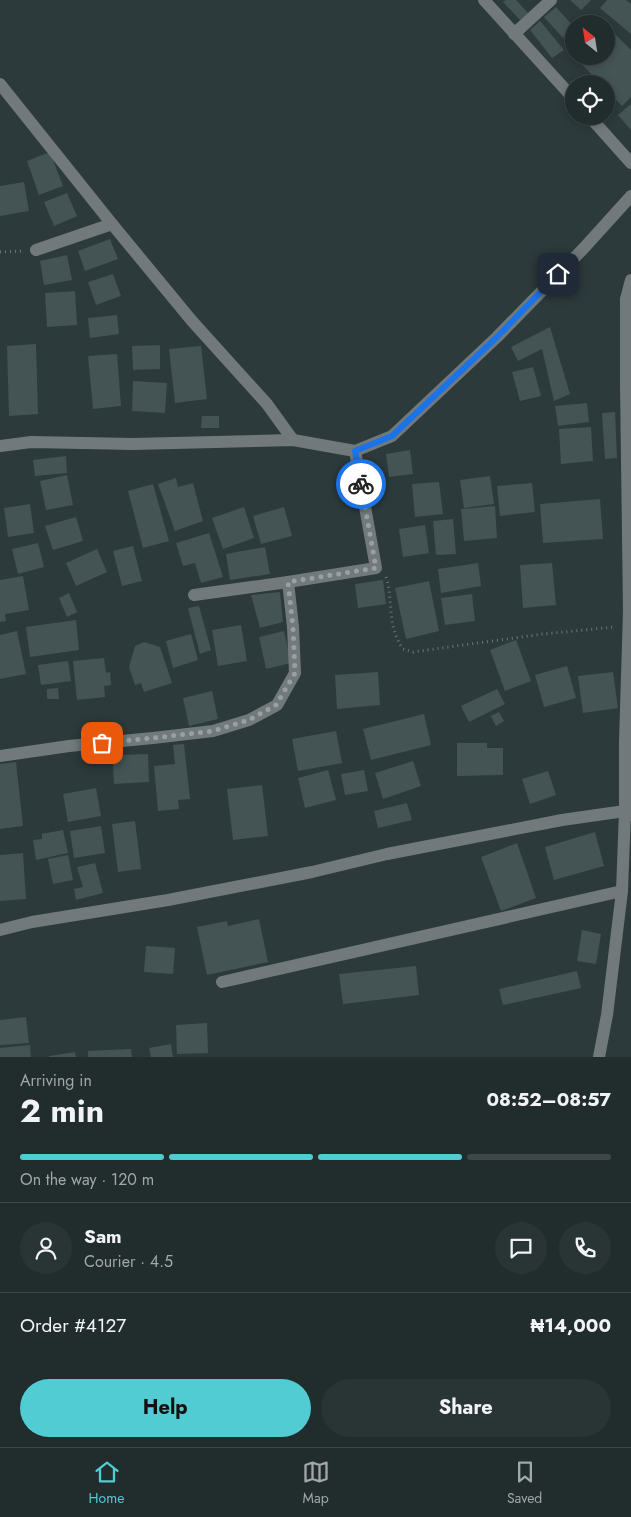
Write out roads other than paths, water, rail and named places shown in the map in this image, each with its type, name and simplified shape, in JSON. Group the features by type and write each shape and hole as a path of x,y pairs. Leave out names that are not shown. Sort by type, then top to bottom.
{"street":[{"path":"484,0 565,89"},
{"path":"514,34 551,0"},
{"path":"0,84 112,224 192,321 266,404 293,440"},
{"path":"597,125 631,163"},
{"path":"0,446 31,442 133,444 293,440 355,451 392,436 497,337 583,249 631,196"},
{"path":"36,250 112,224"},
{"path":"599,1057 608,1015 622,891 628,813 625,742 630,611 626,299 631,280"},
{"path":"194,595 376,568 355,451"},
{"path":"0,756 69,746 213,731 249,720 276,705 295,673 293,627 288,582"},
{"path":"0,930 32,922 168,900 312,872 387,854 562,820 628,813"},
{"path":"222,982 622,891"}]}
